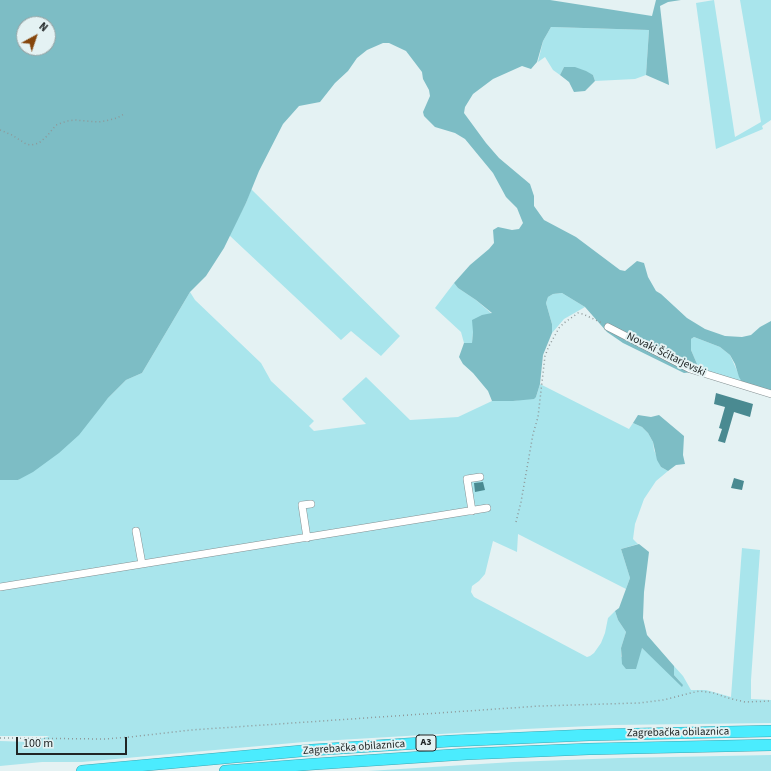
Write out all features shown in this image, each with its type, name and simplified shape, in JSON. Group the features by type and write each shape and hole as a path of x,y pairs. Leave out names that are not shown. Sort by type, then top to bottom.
{"highway":[{"name":"Zagrebačka obilaznica","path":"82,771 312,750 451,741 589,735 771,731"},
{"name":"Zagrebačka obilaznica","path":"225,771 490,753 771,745"}],"street":[{"name":"Novaki Šćitarjevski","path":"608,326 690,369 771,394"},
{"path":"472,511 466,479 480,477"},
{"path":"307,538 302,505 311,504"},
{"path":"0,588 487,508"},
{"path":"136,531 142,564"}],"path":[{"path":"0,130 12,135 26,144 31,145 39,143 56,125 67,121 76,120 98,122 117,118 124,114"},
{"path":"516,522 522,502 533,434 538,417 545,356 549,346 559,328 578,313 608,326"},
{"path":"0,738 105,739 191,730 540,706 639,703 663,700 699,691 714,693 745,702 771,701"}],"shaded area":[{"path":"0,0 550,0 652,16 656,0 681,0 668,2 660,6 669,85 646,75 649,30 551,27 543,41 537,62 531,69 522,66 493,79 473,94 465,107 464,113 499,158 530,184 534,196 534,206 544,220 576,237 620,270 625,271 637,261 644,263 648,277 656,291 687,318 705,329 725,336 742,337 751,335 760,327 771,321 771,391 743,384 730,355 720,347 694,337 691,339 691,350 697,364 693,372 684,373 623,343 607,332 585,307 562,293 553,294 548,297 546,303 552,324 552,333 543,355 540,384 536,397 534,399 513,401 492,401 488,391 473,373 463,364 459,357 464,343 472,343 472,320 482,315 492,313 458,288 454,283 470,265 494,243 493,230 498,227 512,230 519,229 523,223 517,208 506,197 493,173 465,139 455,133 435,127 424,116 423,112 430,96 429,90 423,79 422,72 406,51 389,43 383,43 367,50 357,58 348,71 335,83 320,102 299,106 283,124 259,171 246,203 224,248 206,276 190,292 142,373 126,380 108,398 79,435 59,453 33,472 18,480 0,480"},
{"path":"714,0 735,137 761,122 740,0 771,0 771,120 762,126 763,129 716,149 696,3"},
{"path":"551,27 649,30 646,75 635,79 595,81 593,75 564,67 560,75 553,70 545,57 538,62 543,41"},
{"path":"564,67 575,67 586,71 593,75 595,81 585,91 574,92 569,82 560,75"},
{"path":"251,189 400,336 381,356 351,331 341,340 229,235 246,203"},
{"path":"454,283 458,288 476,300 492,314 473,332 472,343 464,343 461,332 435,308"},
{"path":"190,292 195,300 261,363 271,381 314,421 309,426 314,431 366,424 342,399 366,377 410,420 458,417 492,401 513,401 536,397 540,384 629,429 633,423 642,427 648,433 653,442 654,450 661,467 668,471 656,481 644,499 635,524 633,539 638,544 621,549 630,578 626,589 518,534 517,552 493,541 485,574 472,586 471,592 474,597 587,657 594,653 601,643 608,618 615,611 618,620 626,632 621,648 621,657 642,648 683,685 674,675 674,666 683,676 691,690 706,690 731,697 742,548 760,550 751,699 771,700 771,723 612,725 525,729 304,742 82,762 42,762 0,766 0,741 30,742 50,736 0,736 0,480 18,480 126,380 142,373"},
{"path":"562,293 585,307 564,319 552,333 552,324 546,303 548,297 553,294"},
{"path":"694,337 720,347 730,355 743,384 694,369 697,364 691,350 691,339"},
{"path":"638,415 651,417 659,415 684,436 683,455 685,464 676,465 668,471 661,467 657,460 653,442 648,433 642,427 633,423"},
{"path":"639,544 649,552 644,592 643,618 647,635 674,666 674,675 683,685 682,687 642,648 636,669 626,669 622,664 621,648 626,632 618,620 615,611 619,608 630,578 621,549"},
{"path":"771,755 771,771 368,771 513,762"}],"building":[{"path":"716,393 753,404 750,417 734,412 725,443 718,441 722,429 719,428 725,407 714,404"},
{"path":"734,478 744,481 742,490 731,488"},
{"path":"483,482 485,490 475,492 474,483"}]}
